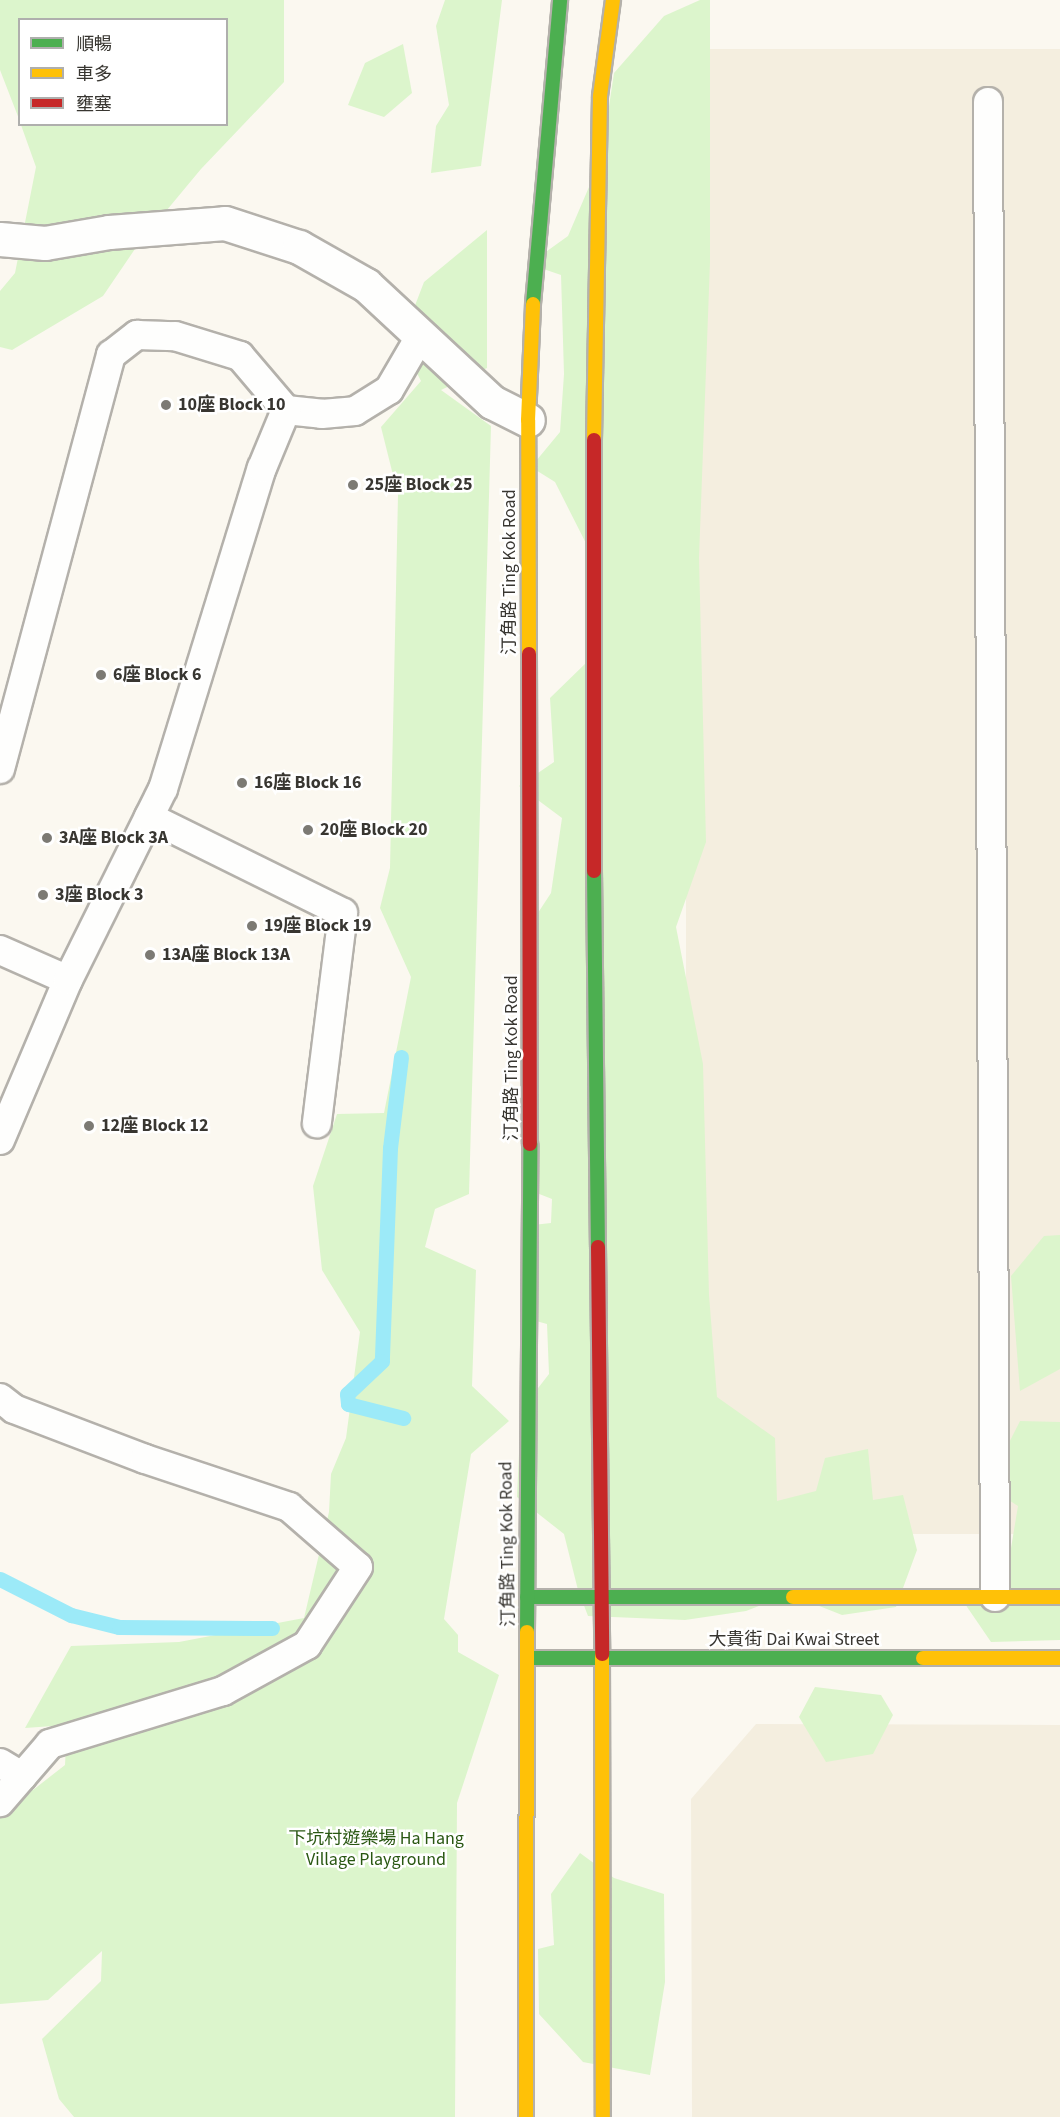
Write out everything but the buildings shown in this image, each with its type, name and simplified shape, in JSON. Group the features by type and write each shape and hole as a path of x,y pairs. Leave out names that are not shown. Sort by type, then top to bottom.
{"main road":[{"name":"汀角路 Ting Kok Road","path":"525,2117 528,420 535,259 560,0"},
{"path":"603,2117 602,1597 593,753 594,274 600,96 613,0"},
{"path":"527,1597 1060,1597"},
{"name":"大貴街 Dai Kwai Street","path":"527,1658 1060,1658"}],"street":[{"path":"0,239 45,243 109,232 225,223 299,247 366,285 492,402 528,420"}],"lane":[{"path":"988,102 995,1597"},
{"path":"0,769 111,355 137,335 175,336 240,356 286,410 322,414 355,411 389,390 421,335"},
{"path":"0,1140 68,980 163,789 262,468 286,410"},
{"path":"149,817 343,913 317,1123"},
{"path":"0,950 68,980"},
{"path":"0,1398 14,1409 146,1459 289,1507 358,1567 307,1645 223,1691 50,1744 11,1769 0,1802"}],"shaded area":[{"path":"686,49 1060,49 1060,1534 752,1534 686,1457"},
{"path":"756,1724 1060,1725 1060,2117 692,2117 691,1799"}],"green space":[{"path":"0,0 284,0 284,82 201,169 137,246 103,296 12,350 0,347 0,291 15,273 36,167 21,126 228,126 228,18 18,18 18,116 0,70"},
{"path":"445,0 502,0 481,166 431,173 436,126 449,105 436,26"},
{"path":"700,0 710,0 710,262 699,558 706,842 676,927 703,1064 709,1295 717,1397 775,1438 777,1501 816,1491 825,1458 868,1449 873,1500 903,1495 917,1550 896,1607 842,1615 789,1594 746,1611 685,1620 588,1616 578,1590 564,1534 517,1497 521,1410 549,1374 547,1324 525,1318 524,1226 551,1223 552,1199 524,1188 528,928 551,893 562,818 519,786 554,762 550,698 588,661 601,573 555,482 531,467 560,432 564,374 561,275 529,264 568,236 601,159 614,73 664,16"},
{"path":"403,44 412,93 384,117 348,105 365,63"},
{"name":"下坑村遊樂場 Ha Hang Village Playground","path":"487,230 487,368 441,390 491,426 469,1194 435,1209 425,1247 476,1270 472,1386 509,1421 471,1454 444,1619 458,1635 458,1652 499,1675 457,1803 455,2117 74,2117 59,2099 42,2039 101,1981 102,1951 48,2000 0,2004 0,1794 33,1790 65,1765 67,1725 25,1728 71,1646 179,1642 304,1618 329,1512 331,1474 346,1438 360,1332 322,1270 313,1186 337,1114 384,1113 411,977 380,908 390,868 398,495 381,427 421,381 401,342 424,282"},
{"path":"1060,1235 1060,1369 1020,1391 1011,1276 1044,1236"},
{"path":"1020,1421 1060,1422 1060,1640 991,1642 963,1601 1007,1572 1018,1506 987,1486"},
{"path":"815,1687 881,1695 893,1715 873,1754 826,1762 799,1717"},
{"path":"580,1853 614,1878 664,1894 665,1982 650,2075 583,2062 539,2014 538,1949 554,1945 551,1894"}],"waterway":[{"path":"401,1057 390,1148 382,1361 347,1394 348,1404 403,1418"},
{"path":"0,1579 71,1615 119,1627 272,1628"}],"traffic: fast":[{"path":"533,304 560,0"},
{"path":"594,871 598,1247"},
{"path":"527,1632 530,1144"},
{"path":"527,1597 793,1597"},
{"path":"527,1658 923,1658"}],"traffic: slow":[{"path":"594,440 600,96 613,0"},
{"path":"529,654 528,420 533,304"},
{"path":"793,1597 1060,1597"},
{"path":"526,2117 527,1632"},
{"path":"602,1654 603,2117"},
{"path":"923,1658 1060,1658"}],"traffic: jam":[{"path":"594,440 594,871"},
{"path":"529,654 530,1144"},
{"path":"598,1247 602,1654"}],"place":[{"name":"10座 Block 10","path":"166,405"},
{"name":"25座 Block 25","path":"353,485"},
{"name":"6座 Block 6","path":"101,675"},
{"name":"16座 Block 16","path":"242,783"},
{"name":"20座 Block 20","path":"308,830"},
{"name":"3A座 Block 3A","path":"47,838"},
{"name":"3座 Block 3","path":"43,895"},
{"name":"19座 Block 19","path":"252,926"},
{"name":"13A座 Block 13A","path":"150,955"},
{"name":"12座 Block 12","path":"89,1126"}]}
